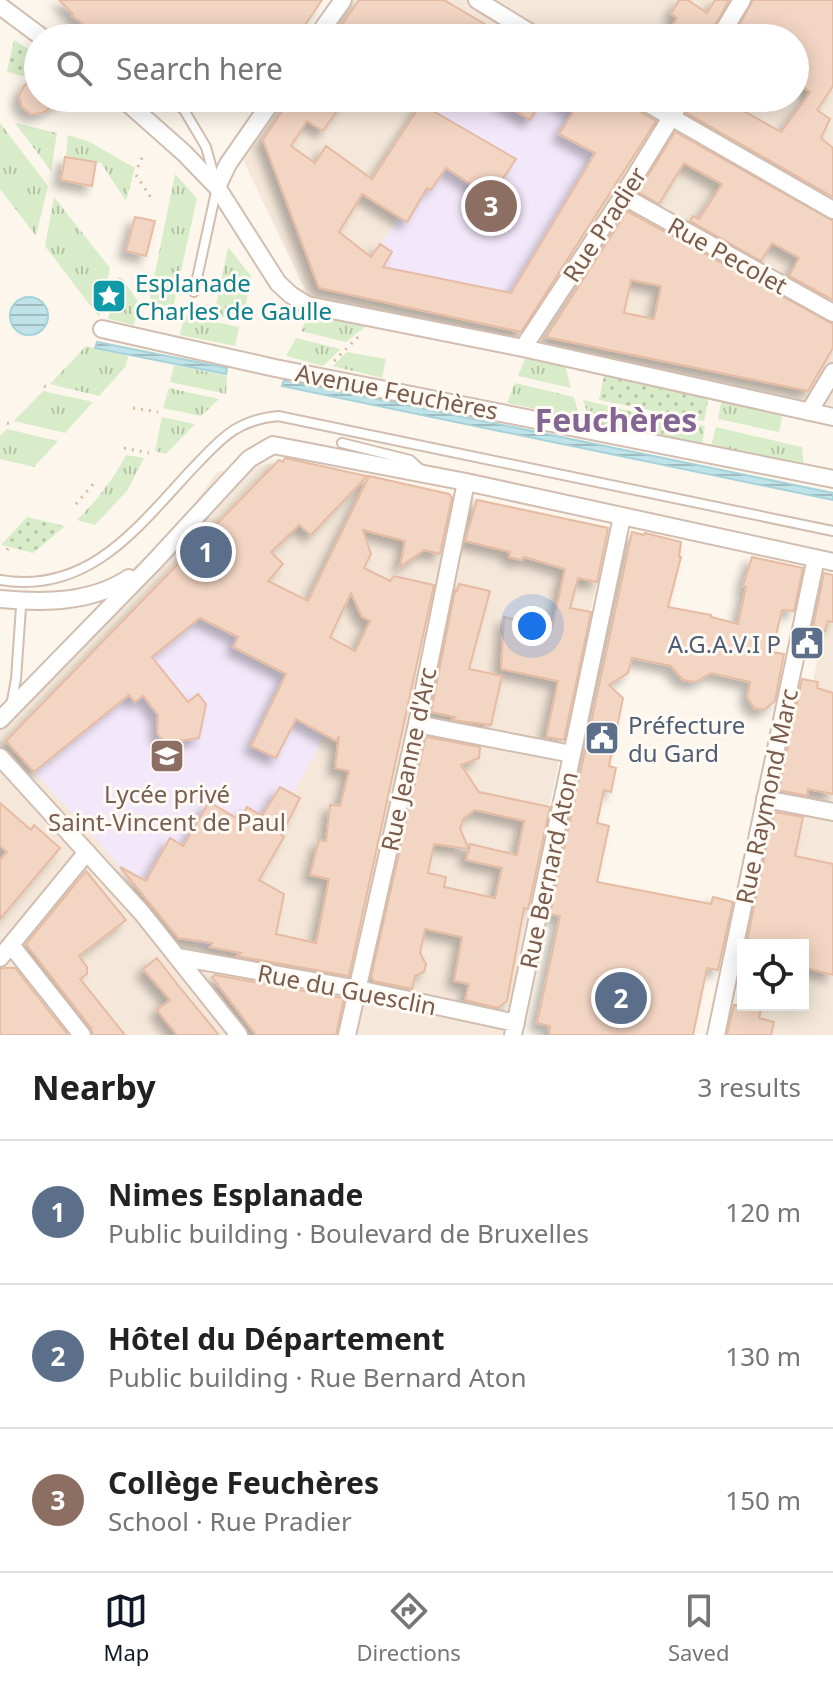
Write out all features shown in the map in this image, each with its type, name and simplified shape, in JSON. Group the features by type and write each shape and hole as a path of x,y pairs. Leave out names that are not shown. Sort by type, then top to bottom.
{"street":[{"path":"326,24 343,0"},
{"path":"477,0 516,24"},
{"path":"727,24 742,0"},
{"path":"0,6 24,24"},
{"path":"138,112 217,187 278,283 307,305 523,348 833,417"},
{"path":"217,187 228,164 264,112"},
{"path":"661,112 833,210"},
{"name":"Rue Pradier","path":"523,348 675,112"},
{"name":"Rue Pecolet","path":"623,196 833,313"},
{"name":"Avenue Feuchères","path":"102,329 320,377 833,479"},
{"path":"809,412 833,372"},
{"path":"5,715 249,459 273,445 466,482 833,562"},
{"name":"Rue Jeanne d'Arc","path":"347,1035 417,724 466,482"},
{"name":"Rue Bernard Aton","path":"514,1029 622,517"},
{"name":"Rue Raymond Marc","path":"716,1035 816,558"},
{"path":"0,599 43,602 87,598 117,587 154,562"},
{"path":"417,724 572,754"},
{"path":"0,757 178,957 239,1035"},
{"path":"765,799 833,812"},
{"path":"82,1035 6,951 87,852"},
{"name":"Rue du Guesclin","path":"178,957 358,989 514,1029"}],"lane":[{"path":"185,112 206,147 217,187 194,292"},
{"path":"0,580 41,582 87,569 112,551 223,438 248,421 278,416 833,531"},
{"path":"342,443 410,460 426,474"},
{"path":"5,715 16,679 21,607"}],"path":[{"path":"138,167 144,153"},
{"path":"136,175 152,199"},
{"path":"320,377 347,346 377,319"},
{"path":"133,408 158,412"},
{"path":"124,448 149,453"},
{"path":"76,504 94,483"}],"shaded area":[{"path":"331,0 833,0 833,406 310,300 233,139 252,112 809,112 809,24 314,24"},
{"path":"416,112 640,112 653,120 524,331 347,295 398,218 362,194"},
{"path":"294,460 611,527 584,637 503,1035 0,1035 0,712 133,569 174,533 217,472"},
{"name":"Lycée privé Saint-Vincent de Paul","path":"166,575 247,618 328,729 293,794 300,798 281,834 284,837 259,880 249,875 210,947 178,938 107,851 6,741"},
{"path":"833,582 833,1035 742,1035 747,1011 809,1011 809,939 761,939"}],"green space":[{"path":"14,40 24,46 24,76 7,72"},
{"path":"0,123 48,186 36,236 0,189"},
{"path":"15,123 57,133 51,171"},
{"path":"68,135 90,142 135,168 126,201 101,163 66,156"},
{"path":"175,174 197,198 173,308 155,303 150,298"},
{"path":"54,197 110,268 99,317 45,246"},
{"path":"228,247 251,276 243,321 214,315"},
{"path":"118,277 122,278 139,303 134,325 108,319"},
{"path":"311,312 369,324 346,342 301,331"},
{"path":"184,315 239,327 235,346 180,335"},
{"path":"296,338 341,349 323,366 286,356"},
{"path":"86,346 128,356 126,366 99,396 50,384"},
{"path":"347,352 386,359 382,378 333,366"},
{"path":"526,356 565,365 571,388 518,376"},
{"path":"174,365 227,376 226,394 170,382"},
{"path":"604,376 709,396 704,421 599,400"},
{"path":"515,383 574,397 580,418 507,403"},
{"path":"169,388 219,399 201,416 163,408"},
{"path":"43,391 93,402 65,433 14,421"},
{"path":"722,399 783,412 779,432 718,419"},
{"path":"583,400 651,416 647,433 590,421"},
{"path":"162,417 195,424 166,454 155,451"},
{"path":"659,417 705,426 702,444 654,434"},
{"path":"716,427 802,447 804,466 711,446"},
{"path":"7,429 58,441 34,467 0,459 0,436"},
{"path":"126,455 144,458 127,491 95,525 77,520 104,489"},
{"path":"27,517 65,526 33,553 1,545"}],"water":[{"path":"29,297 43,302 48,316 43,330 29,335 15,330 10,316 15,302"},
{"path":"97,342 227,368 226,374 95,348"},
{"path":"284,380 833,493 833,500 282,386"}],"building":[{"path":"59,0 322,0 306,24 83,24"},
{"path":"359,0 444,0 484,24 343,24"},
{"path":"679,0 688,0 707,13 715,0 729,0 716,24 673,24 677,18 671,14"},
{"path":"753,0 833,0 833,86 817,110 830,119 821,138 833,148 833,197 687,113 746,112 781,132 796,112 809,112 809,24 740,24"},
{"path":"24,86 24,109 22,107 19,96"},
{"path":"282,112 336,112 323,131 307,121 291,146 315,163 326,146 372,179 416,112 435,112 516,159 490,197 446,168 431,190 427,188 407,222 362,194 339,232 371,257 380,244 392,252 383,267 511,293 595,153 559,134 573,112 641,112 656,121 521,332 319,288 263,140"},
{"path":"517,112 535,112 530,120"},
{"path":"675,132 833,221 833,300 789,276 799,258 772,243 761,261 690,221 693,216 699,219 722,184 684,163 659,204 638,192"},
{"path":"65,157 96,162 92,186 61,180"},
{"path":"627,211 833,324 833,348 808,391 546,337","holes":["631,280 661,286 654,319 624,313"]},
{"path":"135,217 155,221 146,256 126,251"},
{"path":"285,458 367,476 311,535 299,525 271,552 283,564 268,581 308,601 369,476 449,494 452,498 440,554 424,550 400,567 405,541 363,530 371,554 364,568 390,581 394,576 434,585 349,976 237,956 241,953 210,947 212,943 178,938 120,867 146,881 170,838 183,846 209,802 240,820 247,807 262,816 280,787 300,798 281,835 284,837 259,880 284,894 276,934 316,943 329,879 310,875 319,840 326,841 330,805 340,806 349,771 335,768 339,736 336,741 296,719 276,758 251,746 286,674 233,647 238,637 200,618 152,657 188,702 198,694 206,704 199,738 165,743 157,733 158,715 143,696 135,702 129,695 34,772 6,741 279,460 283,462","holes":["351,593 362,617 370,621 355,651 330,637"]},
{"path":"477,500 608,528 597,582 578,578 570,608 591,612 564,740 546,737 558,681 501,669 504,617 552,628 565,569 524,557 522,560 509,557 510,552 465,541"},
{"name":"Préfecture du Gard","path":"632,532 681,542 681,557 668,607 738,624 746,587 743,586 752,557 803,568 794,611 782,610 772,652 784,654 775,701 764,710 754,708 747,697 750,682 711,673 696,682 683,680 671,666 632,658 628,673 609,685 623,698 609,766 616,768 611,792 604,790 597,823 609,826 597,882 711,904 713,897 733,902 718,970 707,968 693,1035 549,1035 550,1026 537,1023 560,916 550,914"},
{"path":"824,573 833,575 833,622 828,621 825,631 812,632"},
{"path":"459,584 490,591 469,669 502,676 491,725 452,720 455,717 431,712 455,590"},
{"path":"802,679 818,682 817,688 833,693 833,794 808,789 807,796 779,790"},
{"path":"425,739 480,747 479,758 461,765 479,792 550,807 528,909 524,908 507,1001 498,1008 465,1000 469,984 454,981 462,937 425,929 420,953 426,964 424,972 415,976 412,989 374,981 371,977","holes":["475,810 524,821 517,855 470,844 469,849 460,829 463,819","434,844 469,849 466,860 502,868 495,898 444,887 446,877 428,873"]},
{"path":"0,803 31,830 34,825 60,848 0,919 0,860 7,852 0,846"},
{"path":"774,812 803,817 795,856 833,864 833,975 809,969 809,939 747,939"},
{"path":"86,871 126,920 79,956 87,967 87,974 80,979 125,1035 93,1035 91,1028 26,944"},
{"path":"157,958 219,1035 177,1035 157,1010 170,1000 143,969"},
{"path":"15,968 68,1035 0,1035 0,969"},
{"path":"215,975 344,998 336,1035 256,1035 212,977"},
{"path":"734,1005 737,1005 737,1011 761,1011 759,1018 774,1022 771,1035 727,1035"}],"place":[{"name":"Collège Feuchères","path":"491,206"},
{"name":"Esplanade Charles de Gaulle","path":"109,296"},
{"name":"Nimes Esplanade","path":"206,552"},
{"name":"A.G.A.V.I P","path":"807,643"},
{"name":"Préfecture du Gard","path":"602,738"},
{"name":"Lycée privé Saint-Vincent de Paul","path":"167,756"},
{"name":"Hôtel du Département","path":"621,998"}],"district":[{"name":"Feuchères","path":"616,419"}]}
